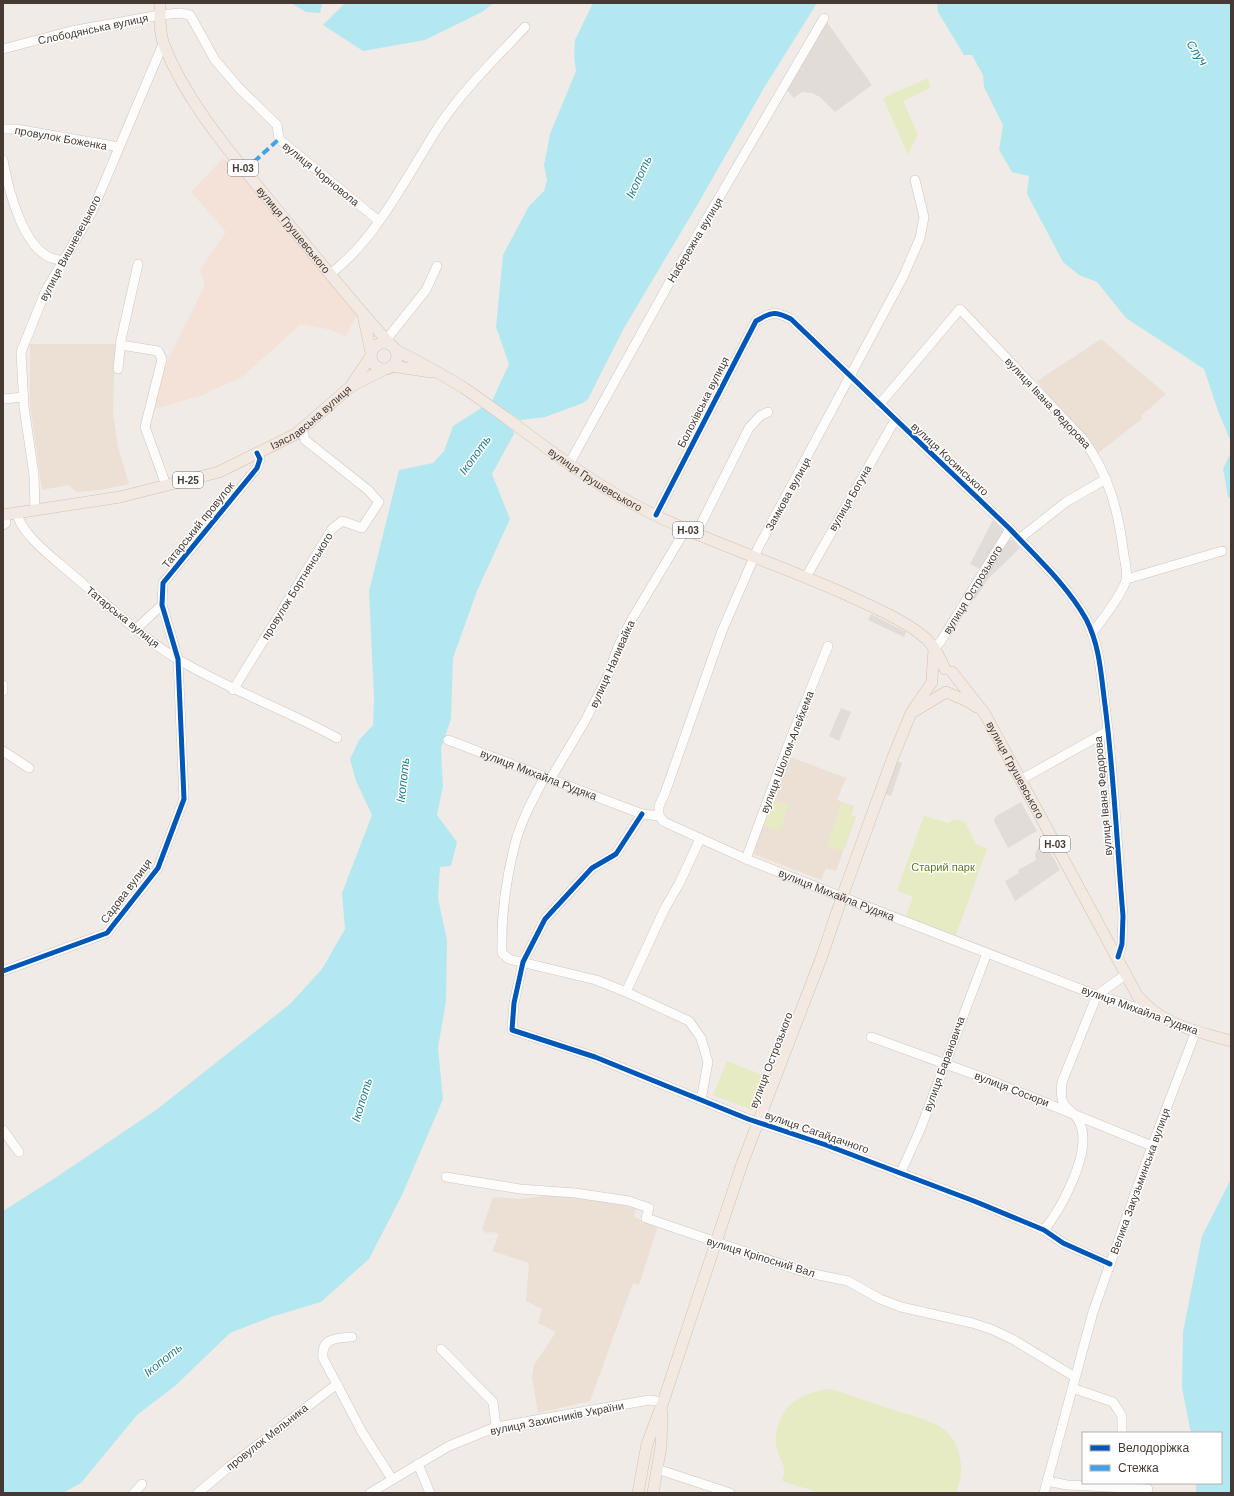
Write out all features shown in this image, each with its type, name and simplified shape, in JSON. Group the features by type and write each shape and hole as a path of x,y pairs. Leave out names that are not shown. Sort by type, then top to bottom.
{"main road":[{"name":"вулиця Грушевського","path":"160,3 163,44 178,75 219,138 363,314 391,345 486,403 569,464 637,506 691,532 754,558 806,577 879,610 914,630 930,643 949,670 985,714 1118,957 1125,975 1138,995 1154,1013"},
{"name":"Н-03","path":"363,314 371,354"},
{"path":"381,343 391,345 397,359 389,368 377,367 371,354 377,345 381,343"},
{"name":"Н-25","path":"350,387 371,354"},
{"name":"Н-03","path":"389,368 439,373"},
{"name":"Ізяславська вулиця","path":"4,518 35,509 120,497 219,472 296,434 350,387 389,368"},
{"path":"932,680 934,649"},
{"path":"911,713 954,686 955,678 949,670 935,672 932,680"},
{"name":"Н-03","path":"932,680 935,689 946,692"},
{"name":"вулиця Острозького","path":"638,1493 647,1444 663,1402 715,1243 757,1122 822,956 842,897 911,713 932,680"},
{"name":"вулиця Грушевського","path":"946,692 967,701 985,714"},
{"name":"вулиця Михайла Рудяка","path":"1154,1013 1196,1031 1231,1041"},
{"name":"вулиця Острозького","path":"653,1493 661,1446 663,1402"},
{"path":"647,1444 654,1442 661,1446"}],"street":[{"name":"вулиця Чорновола","path":"160,15 180,13 190,15 215,60 239,88 277,125 279,139 379,221"},
{"name":"Слободянська вулиця","path":"3,49 71,31 160,15"},
{"name":"Набережна вулиця","path":"569,464 668,285 824,18"},
{"path":"330,274 346,263 379,221 442,122 468,89 525,27"},
{"name":"вулиця Вишневецького","path":"35,509 34,474 24,397 21,352 46,290 91,214 163,44"},
{"name":"провулок Боженка","path":"3,129 16,129 119,148"},
{"path":"3,160 10,194 25,231 50,258 63,261"},
{"name":"Замкова вулиця","path":"659,816 659,806 665,793 722,630 754,558 903,277 920,238 924,217 915,180"},
{"path":"118,369 121,345 138,264"},
{"path":"391,345 426,290 437,266"},
{"name":"вулиця Івана Федорова","path":"879,405 960,309 1083,439 1093,452 1115,502 1127,579"},
{"name":"Болохівська вулиця","path":"656,515 756,321 768,313 779,313"},
{"name":"вулиця Косинського","path":"779,313 791,319 1010,529 1042,562 1067,592 1085,619 1092,633"},
{"path":"121,345 158,351 162,359 145,427 166,485"},
{"path":"3,399 24,397"},
{"name":"вулиця Наливайка","path":"523,962 509,959 502,953 501,927 515,843 529,809 585,721 607,678 618,647 632,619 691,532 749,428 760,416 768,412"},
{"name":"вулиця Богуна","path":"806,577 895,420"},
{"name":"провулок Бортнянського","path":"233,690 332,529 342,521 362,528 379,502 368,490 305,440 302,428"},
{"name":"Татарський провулок","path":"178,659 162,605 163,583 257,468 260,459 257,453"},
{"path":"1019,539 1066,502 1106,479"},
{"name":"Татарська вулиця","path":"17,513 18,521 44,551 136,629 178,659 233,690 338,738"},
{"name":"вулиця Острозького","path":"934,649 941,641 1010,529"},
{"path":"1092,633 1116,600 1127,579 1222,551"},
{"path":"136,629 162,605"},
{"name":"вулиця Івана Федорова","path":"1092,633 1098,650 1108,731 1123,916 1122,944 1118,957"},
{"name":"вулиця Шолом-Алейхема","path":"746,859 787,748 828,646"},
{"name":"Садова вулиця","path":"3,971 107,933 158,868 184,799 178,659"},
{"path":"3,685 3,691"},
{"path":"1020,780 1108,731"},
{"name":"вулиця Михайла Рудяка","path":"448,740 642,814 659,816 664,822 746,859 1097,995 1154,1013"},
{"path":"3,751 29,768"},
{"path":"642,814 616,854 592,868 545,919 523,962 596,980 689,1021 700,1038 708,1062 701,1100"},
{"path":"626,992 665,908 679,884 700,838"},
{"name":"вулиця Барановича","path":"900,1174 920,1130 987,953"},
{"name":"вулиця Сагайдачного","path":"523,962 514,1003 512,1030 595,1057 757,1122 862,1158 900,1174 974,1201 1044,1230 1063,1243 1110,1264"},
{"path":"1044,1230 1051,1221 1071,1183 1081,1158 1083,1137 1081,1128 1078,1119 1062,1104 1062,1082 1097,995 1125,975"},
{"name":"Велика Закузьминська вулиця","path":"1044,1493 1093,1312 1152,1146 1196,1031"},
{"name":"вулиця Сосюри","path":"871,1037 1068,1111 1093,1123 1152,1146"},
{"path":"3,1130 19,1152"},
{"name":"вулиця Кріпосний Вал","path":"446,1177 520,1189 575,1192 629,1201 649,1208 646,1218 715,1243 804,1272 848,1281 880,1299 901,1307 972,1323 991,1329 1014,1340 1075,1377"},
{"path":"352,1337 336,1338 325,1344 323,1358 362,1432 392,1479"},
{"path":"440,1349 493,1402 496,1428"},
{"name":"провулок Мельника","path":"198,1493 242,1456 337,1384"},
{"path":"1072,1388 1113,1402 1122,1416 1122,1432"},
{"name":"вулиця Захисників України","path":"370,1493 449,1446 496,1428 649,1400 663,1402"},
{"path":"418,1464 430,1493"},
{"path":"657,1469 730,1493"},
{"path":"1047,1481 1067,1485 1112,1490 1148,1489"},
{"path":"134,1493 142,1484"}],"shaded area":[{"path":"824,18 872,85 835,112 820,97 812,93 802,92 794,98 784,87"},
{"path":"223,158 234,166 357,315 345,337 332,330 301,324 242,377 200,396 154,409 163,370 205,285 200,270 226,232 191,192"},
{"path":"1101,339 1166,394 1141,416 1142,419 1097,454 1037,381"},
{"path":"30,344 119,344 114,373 113,413 118,447 129,484 100,490 77,492 68,485 42,490 30,405"},
{"path":"993,520 1005,532 982,570 970,564"},
{"path":"1007,540 1013,540 1020,548 988,579 975,599 973,598"},
{"path":"871,614 906,632 904,637 868,620"},
{"path":"841,708 851,712 839,741 829,736"},
{"path":"788,756 846,778 837,800 854,806 851,815 856,817 836,871 826,868 821,880 751,853"},
{"path":"897,761 902,763 891,796 885,794"},
{"path":"1021,802 1037,831 1008,848 994,821 996,816"},
{"path":"1045,842 1060,870 1015,901 1005,881 1019,873 1018,870 1036,860 1035,855 1038,847"},
{"path":"553,1195 603,1200 636,1208 634,1217 658,1226 639,1285 633,1283 590,1401 538,1413 532,1377 534,1365 556,1332 538,1323 542,1309 526,1301 529,1263 492,1251 499,1234 492,1232 486,1233 482,1229 493,1197 520,1199"}],"green space":[{"path":"928,78 930,88 903,101 918,134 908,155 883,98"},
{"path":"773,800 789,806 779,831 763,825"},
{"path":"842,802 854,807 850,815 855,817 843,851 827,846"},
{"name":"Старий парк","path":"924,816 948,823 954,819 965,822 976,844 987,849 956,935 906,916 913,897 897,890"},
{"path":"727,1061 765,1076 752,1110 713,1095"},
{"path":"832,1389 923,1419 942,1428 950,1435 959,1453 961,1473 956,1493 821,1493 782,1481 784,1470 776,1445 776,1433 784,1412 799,1398 820,1391"}],"water":[{"path":"291,3 322,3 320,13 306,12"},
{"path":"345,3 494,3 482,12 425,40 363,51 323,25"},
{"name":"Ікопоть","path":"593,3 817,3 764,88 699,202 624,328 588,399 583,403 545,417 520,420 492,401 509,364 496,327 503,255 529,206 544,191 547,180 544,165 550,134 576,71 574,55 575,40"},
{"name":"Случ","path":"937,3 1231,3 1231,442 1218,411 1204,369 1126,318 1097,282 1079,275 1063,262 1027,194 1029,176 1012,172 999,150 1003,125 984,87 983,75 972,55 964,55 938,12"},
{"name":"Ікопоть","path":"483,407 513,430 514,434 492,474 510,519 477,591 453,658 451,719 441,748 443,786 437,815 457,842 451,866 440,867 438,898 447,940 446,1001 438,1048 443,1099 402,1195 369,1259 321,1302 271,1317 230,1333 175,1386 137,1415 81,1483 63,1493 3,1493 3,1211 156,1110 290,1004 322,969 345,929 342,893 372,815 356,781 350,759 359,740 373,725 374,697 369,591 399,470 433,463 444,451 453,426"},
{"path":"1231,452 1231,499 1228,497 1223,469"},
{"path":"1231,1179 1231,1493 1196,1493 1196,1484 1222,1484 1222,1432 1191,1432 1182,1388 1183,1332 1202,1236"}],"marked path":[{"path":"245,170 279,139"}],"cycle path":[{"path":"656,515 756,321 769,314 777,314 791,319 1010,529 1060,583 1086,619 1091,629 1099,661 1111,758 1123,916 1122,944 1118,957"},
{"path":"3,971 107,933 158,868 184,799 178,659 162,605 163,583 257,468 260,459 257,453"},
{"path":"642,814 616,854 592,868 545,919 523,962 514,1003 512,1030 595,1057 748,1119 826,1145 974,1201 1044,1230 1063,1243 1110,1264"}]}
